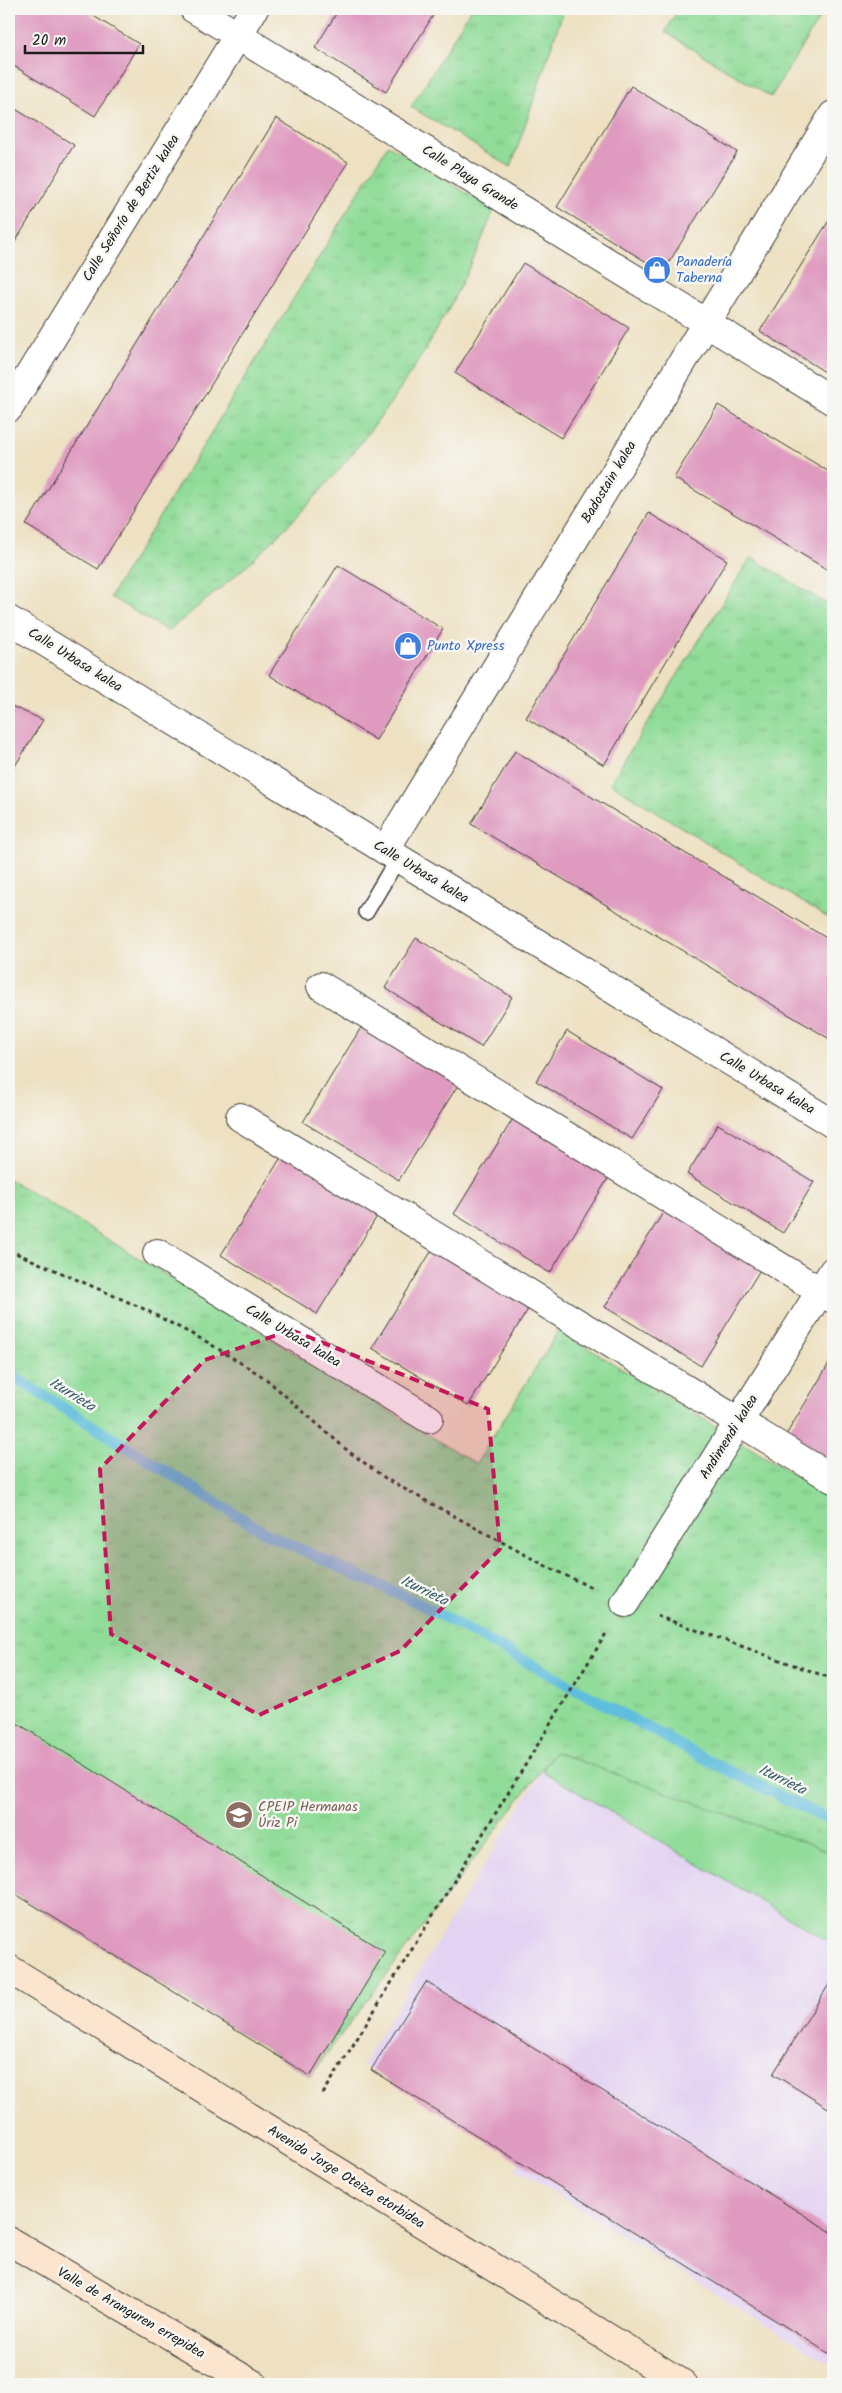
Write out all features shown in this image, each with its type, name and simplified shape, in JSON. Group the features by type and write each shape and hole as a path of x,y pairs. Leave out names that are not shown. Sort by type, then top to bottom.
{"street":[{"path":"194,9 224,27"},
{"name":"Calle Señorío de Bertiz kalea","path":"9,408 254,9"},
{"name":"Calle Playa Grande","path":"248,42 692,314"},
{"name":"Badostain kalea","path":"392,854 833,115"},
{"path":"716,329 833,400"},
{"name":"Calle Urbasa kalea","path":"9,620 833,1124"},
{"path":"321,986 829,1287"},
{"path":"240,1117 833,1480"},
{"name":"Calle Urbasa kalea","path":"157,1253 429,1419"},
{"name":"Andimendi kalea","path":"625,1603 739,1422 829,1287"},
{"name":"Avenida Jorge Oteiza etorbidea","path":"9,1969 683,2384"},
{"name":"Valle de Aranguren errepidea","path":"9,2240 253,2384"}],"lane":[{"path":"366,912 392,854"}],"path":[{"path":"9,1250 142,1308 207,1342 265,1378 348,1451 388,1480 544,1565 625,1603 833,1678"},
{"path":"323,2094 602,1641"}],"highlighted area":[{"path":"291,1330 488,1409 500,1549 400,1651 259,1715 111,1634 100,1469 205,1360"}],"shaded area":[{"path":"542,1771 833,1944 833,2366 515,2169 519,2162 362,2064"}],"green space":[{"path":"471,9 564,9 511,167 411,107"},
{"path":"679,9 825,9 771,97 665,32"},
{"path":"388,145 494,210 473,259 450,306 424,352 396,396 365,438 296,517 247,565 168,631 110,597"},
{"path":"751,557 833,608 833,921 610,783"},
{"path":"9,1179 476,1464 559,1330 833,1499 833,1853 555,1752 310,2076 9,1890"},
{"path":"555,1752 833,1849 833,1944 542,1771"}],"building":[{"path":"9,9 82,9 139,44 95,116 9,63"},
{"path":"339,9 437,9 386,92 315,48"},
{"path":"631,86 737,152 663,272 557,207"},
{"path":"9,105 74,145 9,252"},
{"path":"276,118 348,162 98,569 26,525"},
{"path":"833,214 833,377 760,331"},
{"path":"523,263 629,328 561,438 455,373"},
{"path":"718,405 833,474 833,573 674,478"},
{"path":"649,513 727,560 604,765 526,718"},
{"path":"338,565 443,629 376,740 269,675"},
{"path":"9,705 43,720 9,776"},
{"path":"515,751 833,942 833,1041 471,824"},
{"path":"416,938 512,997 481,1047 385,988"},
{"path":"365,1021 461,1080 399,1180 303,1122"},
{"path":"567,1031 663,1090 632,1139 536,1081"},
{"path":"516,1114 612,1172 550,1273 454,1214"},
{"path":"718,1124 814,1182 783,1233 687,1174"},
{"path":"283,1154 379,1213 317,1314 221,1255"},
{"path":"667,1206 763,1265 701,1366 605,1307"},
{"path":"434,1247 530,1306 468,1406 372,1348"},
{"path":"833,1357 833,1463 786,1435"},
{"path":"9,1718 385,1952 310,2076 9,1890"},
{"path":"833,1978 833,2111 773,2074"},
{"path":"426,1982 833,2233 833,2356 371,2070"}],"waterway":[{"name":"Iturrieta","path":"9,1374 267,1534 420,1604 711,1762 833,1822"}],"place":[{"name":"Panadería Taberna","path":"657,270"},
{"name":"Punto Xpress","path":"408,646"},
{"name":"CPEIP Hermanas Úriz Pi","path":"239,1815"}]}
